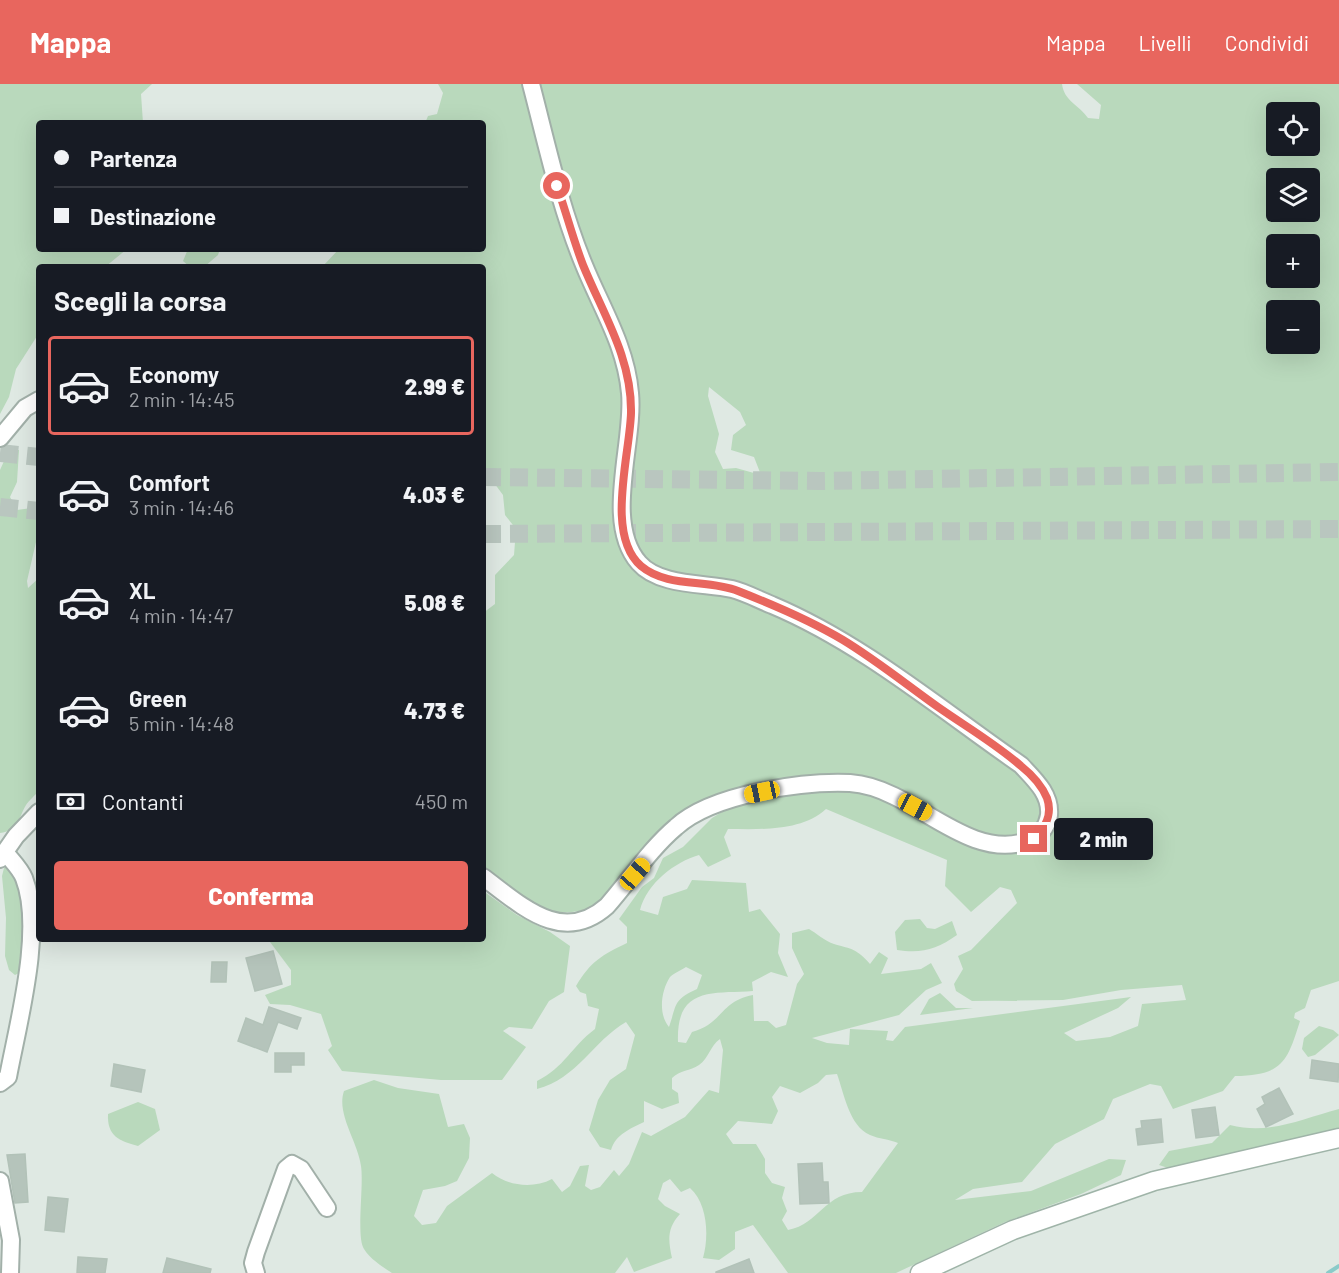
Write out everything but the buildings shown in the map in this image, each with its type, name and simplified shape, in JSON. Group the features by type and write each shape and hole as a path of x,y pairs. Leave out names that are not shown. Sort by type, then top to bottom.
{"main road":[{"path":"920,1273 1013,1230 1154,1181 1339,1138"}],"street":[{"path":"486,879 533,914 553,922 573,923 595,917 676,826 723,800 782,788 850,783 873,787 976,840 995,845 1015,846 1034,839 1046,828 1049,814 1048,800 1040,785 1021,765 844,640 735,590 669,579 653,573 633,556 622,522 631,414 627,370 610,322 584,265 557,186 531,84"},
{"path":"0,438 25,408 36,402"},
{"path":"0,1083 8,1077 25,986 32,915 23,875 2,856 16,836 36,815"},
{"path":"256,1273 253,1263 256,1252 286,1169 292,1164 301,1169 327,1208"},
{"path":"0,1181 11,1240 10,1273"}],"green space":[{"path":"0,84 152,84 141,94 143,120 36,120 36,252 123,252 109,264 36,264 36,338 16,369 9,397 0,414"},
{"path":"438,84 1062,84 1069,99 1088,118 1099,119 1101,105 1077,84 1339,84 1339,981 1311,990 1305,1008 1295,1013 1294,1018 1300,1021 1291,1047 1280,1064 1263,1073 1235,1076 1223,1091 1173,1109 1161,1086 1150,1084 1113,1099 1104,1119 1055,1144 1022,1182 973,1189 955,1200 1031,1191 1109,1159 1126,1160 1121,1175 1081,1194 1005,1222 896,1273 788,1273 753,1225 735,1232 735,1249 719,1260 703,1258 706,1240 704,1212 690,1188 681,1192 670,1179 663,1183 658,1199 665,1206 680,1214 671,1229 672,1258 634,1272 627,1257 615,1273 392,1273 367,1253 362,1243 360,1223 361,1166 345,1119 342,1100 344,1091 374,1080 398,1088 439,1094 448,1127 464,1124 470,1138 469,1158 457,1181 423,1190 414,1216 422,1225 436,1223 447,1206 492,1173 505,1181 521,1185 537,1184 552,1179 562,1192 570,1186 580,1166 589,1165 585,1186 591,1190 600,1187 614,1170 619,1176 629,1164 642,1132 651,1136 685,1117 709,1090 719,1093 723,1050 720,1039 699,1065 678,1073 672,1078 672,1089 678,1093 679,1103 662,1109 644,1101 644,1122 620,1136 611,1150 600,1147 589,1130 598,1100 610,1080 626,1069 635,1035 626,1022 614,1030 563,1077 537,1089 537,1081 554,1070 595,1029 599,1009 588,1006 586,994 580,992 576,986 587,970 598,960 627,943 627,927 619,919 642,887 654,878 663,858 683,847 712,818 732,806 723,796 595,907 562,912 535,906 486,873 486,611 495,604 495,575 514,555 516,529 505,515 503,495 486,472 486,264 325,264 336,252 486,252 486,120 426,120 428,116 437,114 443,93","holes":["709,387 740,412 746,425 733,435 731,450 754,457 761,475 736,468 723,469 715,452 719,434 708,396","826,809 947,860 945,886 971,912 1000,887 1011,890 1017,903 971,950 958,956 963,969 954,984 956,991 972,1001 1063,1000 1121,990 1182,985 1186,1000 1142,1004 1138,1026 1110,1037 1076,1041 1064,1033 1118,1008 1131,997 905,1027 893,1041 886,1040 888,1031 850,1029 849,1045 827,1043 812,1038 899,1015 926,990 942,983 931,963 921,969 881,974 888,958 879,952 870,964 858,952 831,943 809,929 792,933 792,948 804,974 797,984 786,1025 776,1028 768,1021 754,1021 753,995 734,1002 710,1023 692,1032 686,1043 678,1042 679,1024 683,1011 690,1002 711,994 753,991 752,982 771,972 788,977 778,953 780,934 760,909 749,912 746,883 692,880 687,889 663,897 658,915 640,910 649,891 663,875 690,858 699,855 708,867 731,856 724,837 728,829 779,828 804,822","686,967 702,975 697,989 684,996 677,1004 669,1027 663,1016 662,1002 664,989 670,977","837,1074 852,1117 863,1131 898,1143 862,1192 839,1197 808,1222 788,1230 782,1220 787,1211 782,1198 785,1187 772,1183 765,1173 765,1159 756,1144 733,1144 726,1134 738,1121 772,1124 778,1111 772,1097 780,1086 800,1093 818,1083 826,1075"]},
{"path":"187,252 219,252 208,264 186,264 183,261"},
{"path":"9,450 19,450 17,482 10,497 17,510 36,507 36,542 27,581 28,588 36,581 36,793 26,805 14,826 0,833 0,470"},
{"path":"11,863 27,901 21,972 15,975 9,970 5,956 6,918 2,876 4,868"},
{"path":"486,893 517,915 550,932 570,946 564,992 549,1001 532,1029 509,1027 503,1031 526,1047 502,1080 441,1080 342,1071 328,1050 332,1046 321,1014 290,1005 270,1004 265,995 291,985 291,970 270,942 486,942"},
{"path":"920,919 927,928 935,929 952,921 957,935 929,949 897,950 895,932 905,920"},
{"path":"940,993 956,1008 973,1008 920,1015 929,999"},
{"path":"1319,1026 1333,1030 1339,1035 1315,1055 1308,1057 1302,1049 1304,1038"},
{"path":"138,1102 155,1109 160,1130 138,1146 125,1142 112,1132 108,1114"},
{"path":"1339,1109 1339,1133 1314,1140 1168,1168 1159,1165 1169,1151 1212,1143 1230,1125 1245,1128 1272,1127"}],"waterway":[{"path":"1328,1273 1339,1266"}],"tunnel":[{"path":"0,453 36,457"},
{"path":"486,477 819,481 1339,472"},
{"path":"0,507 36,511"},
{"path":"486,534 1339,529"}],"route":[{"path":"557,186 584,265 610,322 627,370 631,414 622,522 633,556 653,573 669,579 735,590 775,606 844,640 1021,765 1040,785 1048,800 1049,814 1046,828 1034,839"}]}
